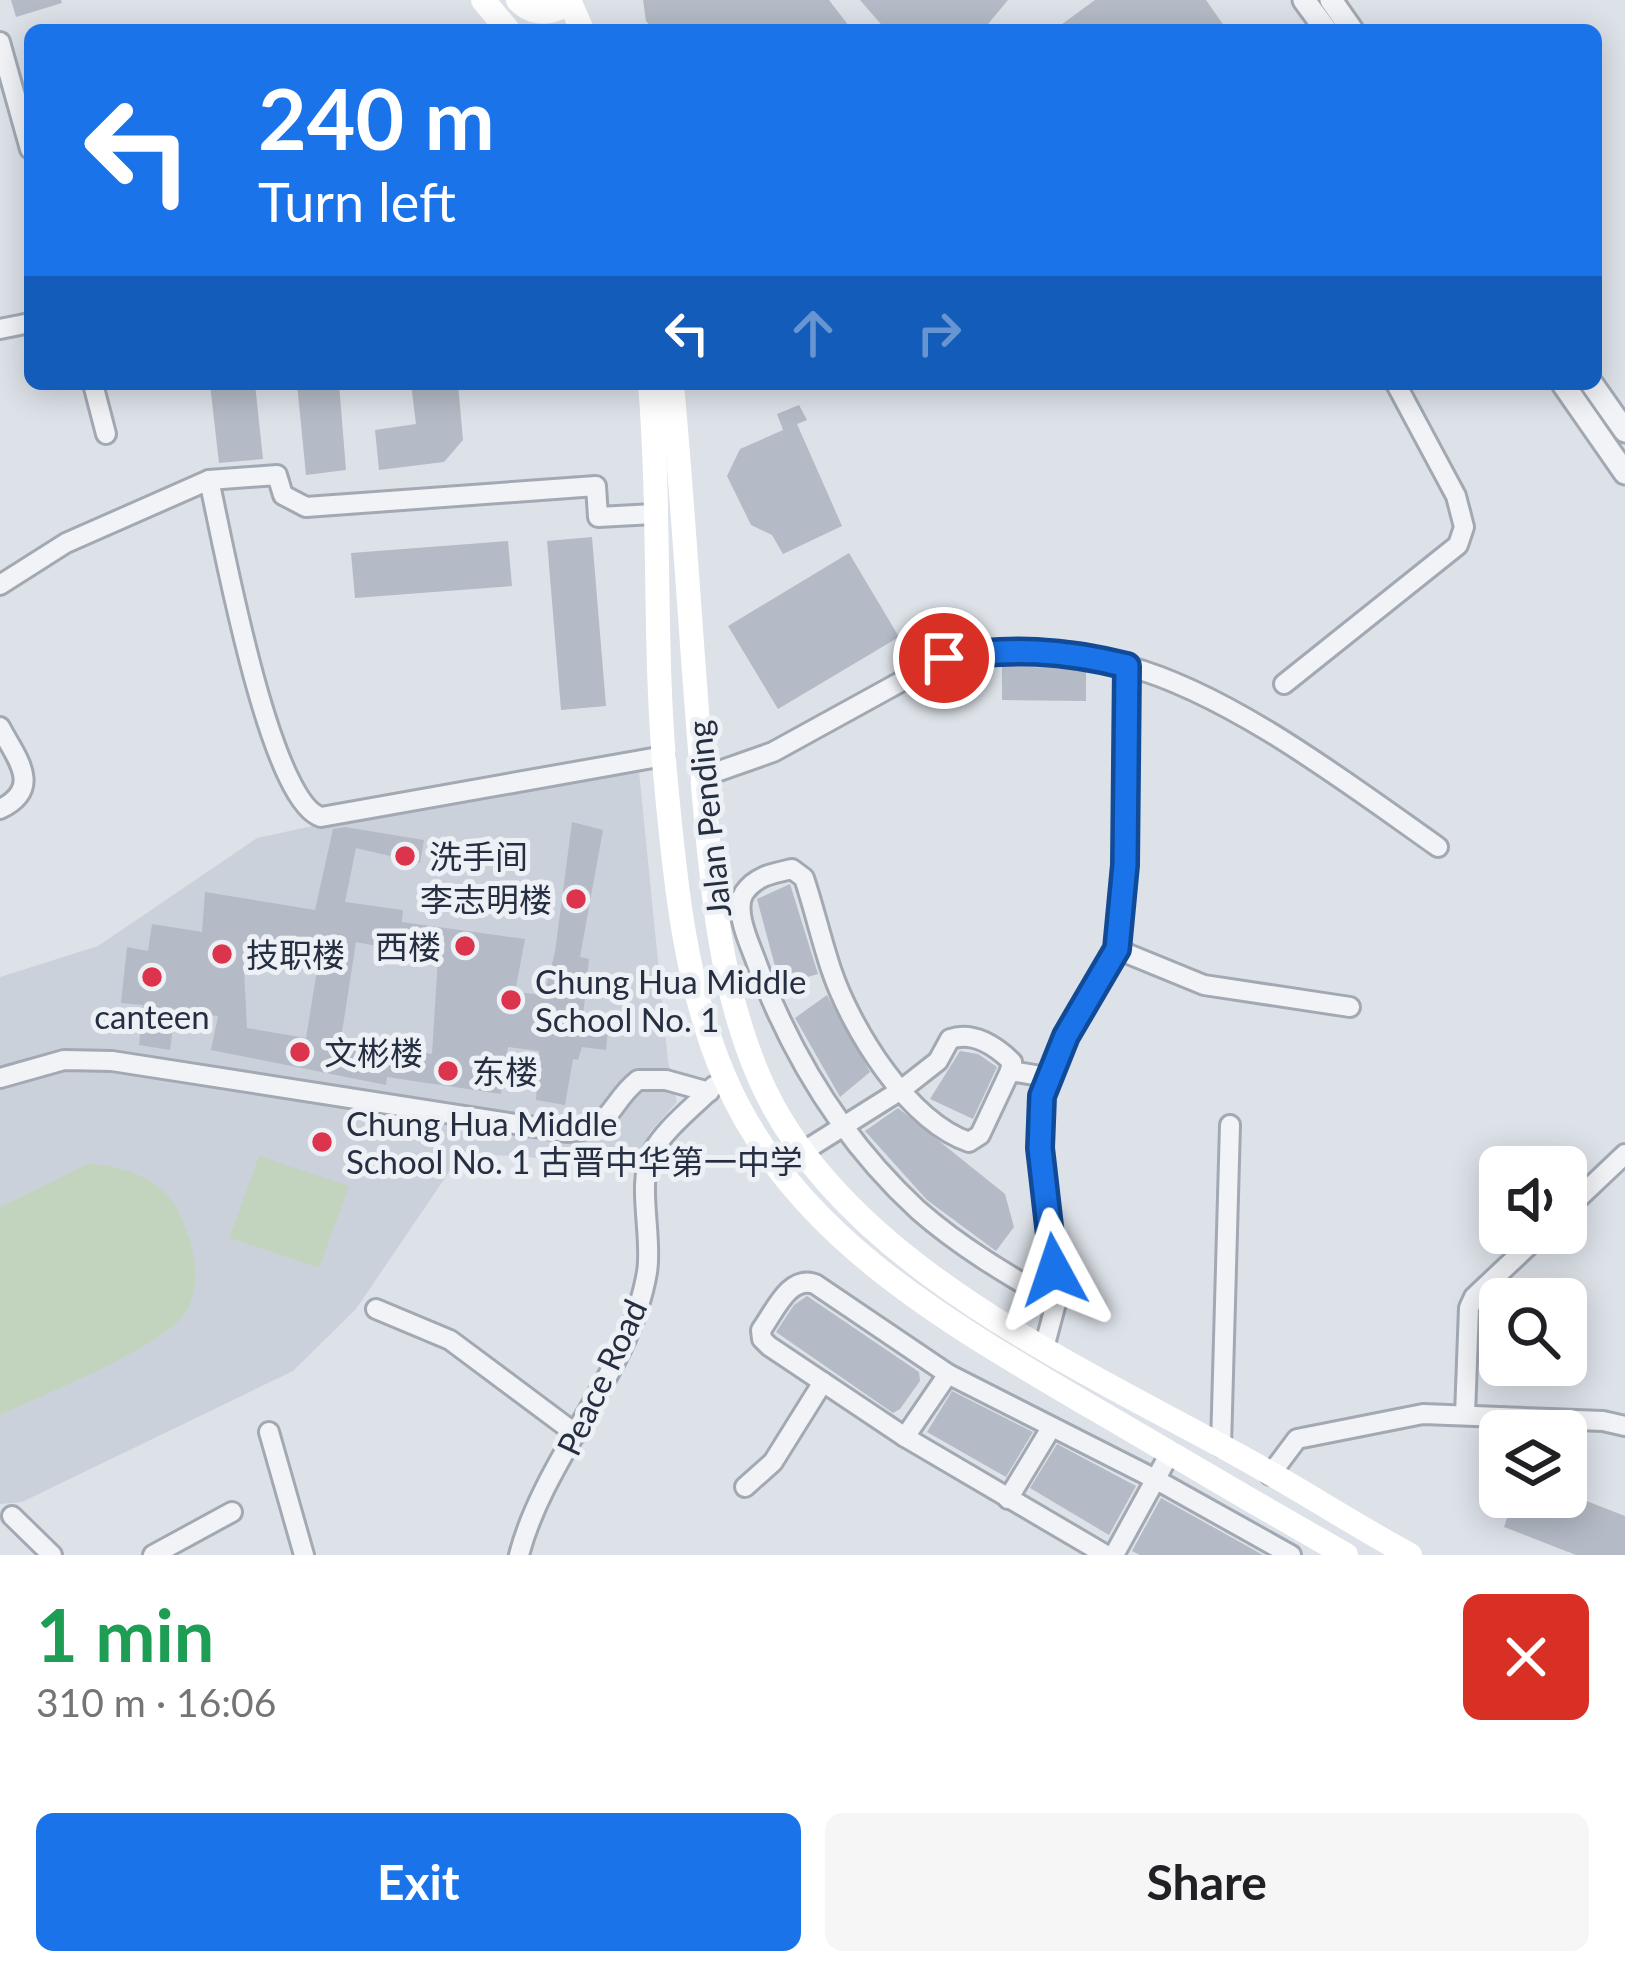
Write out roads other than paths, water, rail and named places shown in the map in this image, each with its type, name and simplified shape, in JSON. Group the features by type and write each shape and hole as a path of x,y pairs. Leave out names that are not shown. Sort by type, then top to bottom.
{"main road":[{"path":"483,0 503,24"},
{"path":"521,3 554,11 568,0"},
{"name":"Jalan Pending","path":"650,390 664,756 682,924 716,1084 804,1200 854,1252 918,1300 1013,1361 1346,1555"},
{"name":"Jalan Pending","path":"673,390 702,777 730,919 740,1029 760,1082 823,1176 877,1231 936,1280 1044,1348 1409,1555"}],"street":[{"path":"0,41 24,127"},
{"path":"95,390 106,434"},
{"path":"1284,685 1458,545 1464,527 1456,496 1399,390"},
{"path":"1567,390 1625,473"},
{"path":"1596,390 1625,431"},
{"path":"0,585 66,543 209,480 277,475 283,495 306,506 596,486 598,518 654,514"},
{"path":"209,480 247,658 293,788 310,814 331,815 664,756"},
{"path":"702,777 772,752 944,658 991,650 1078,653 1127,666 1209,700 1311,758 1438,847"},
{"path":"1044,1348 1056,1303 1040,1148 1041,1108 1047,1077 1117,949 1125,865 1127,666"},
{"path":"0,727 24,778 24,789 14,802 0,808"},
{"path":"804,1151 843,1126 901,1090 938,1061 950,1039 961,1035 1000,1051 1012,1062 980,1135 969,1142 944,1134 901,1090 884,1072 831,971 804,878 792,869 763,876 745,893 730,919 816,1087 843,1126 879,1170 920,1212 983,1259 1056,1303"},
{"path":"1117,949 1204,985 1350,1006"},
{"path":"0,1078 64,1060 112,1061 567,1132 586,1131 606,1121 626,1089 638,1080 716,1084"},
{"path":"1010,1071 1047,1077"},
{"name":"Peace Road","path":"519,1555 545,1489 638,1309 648,1269 646,1170 652,1151 716,1084"},
{"path":"1221,1446 1230,1125"},
{"path":"1587,1190 1625,1154"},
{"path":"1465,1415 1469,1307 1520,1254"},
{"path":"1170,1453 1155,1478 1110,1555 905,1437 762,1339 761,1330 795,1283 806,1280 947,1374 1155,1478 1291,1555"},
{"path":"376,1309 450,1340 576,1434"},
{"path":"905,1437 947,1374"},
{"path":"746,1487 773,1462 823,1382"},
{"path":"1270,1475 1297,1439 1424,1414 1603,1421 1625,1426"},
{"path":"1008,1498 1051,1428"},
{"path":"269,1432 304,1555"},
{"path":"154,1555 232,1512"},
{"path":"12,1516 52,1555"}],"place":[{"name":"洗手间","path":"405,856"},
{"name":"李志明楼","path":"576,899"},
{"name":"西楼","path":"465,946"},
{"name":"技职楼","path":"222,954"},
{"name":"canteen","path":"152,977"},
{"name":"Chung Hua Middle School No. 1","path":"511,1000"},
{"name":"文彬楼","path":"300,1052"},
{"name":"东楼","path":"448,1071"},
{"name":"Chung Hua Middle School No. 1 古晋中华第一中学","path":"322,1142"}]}
